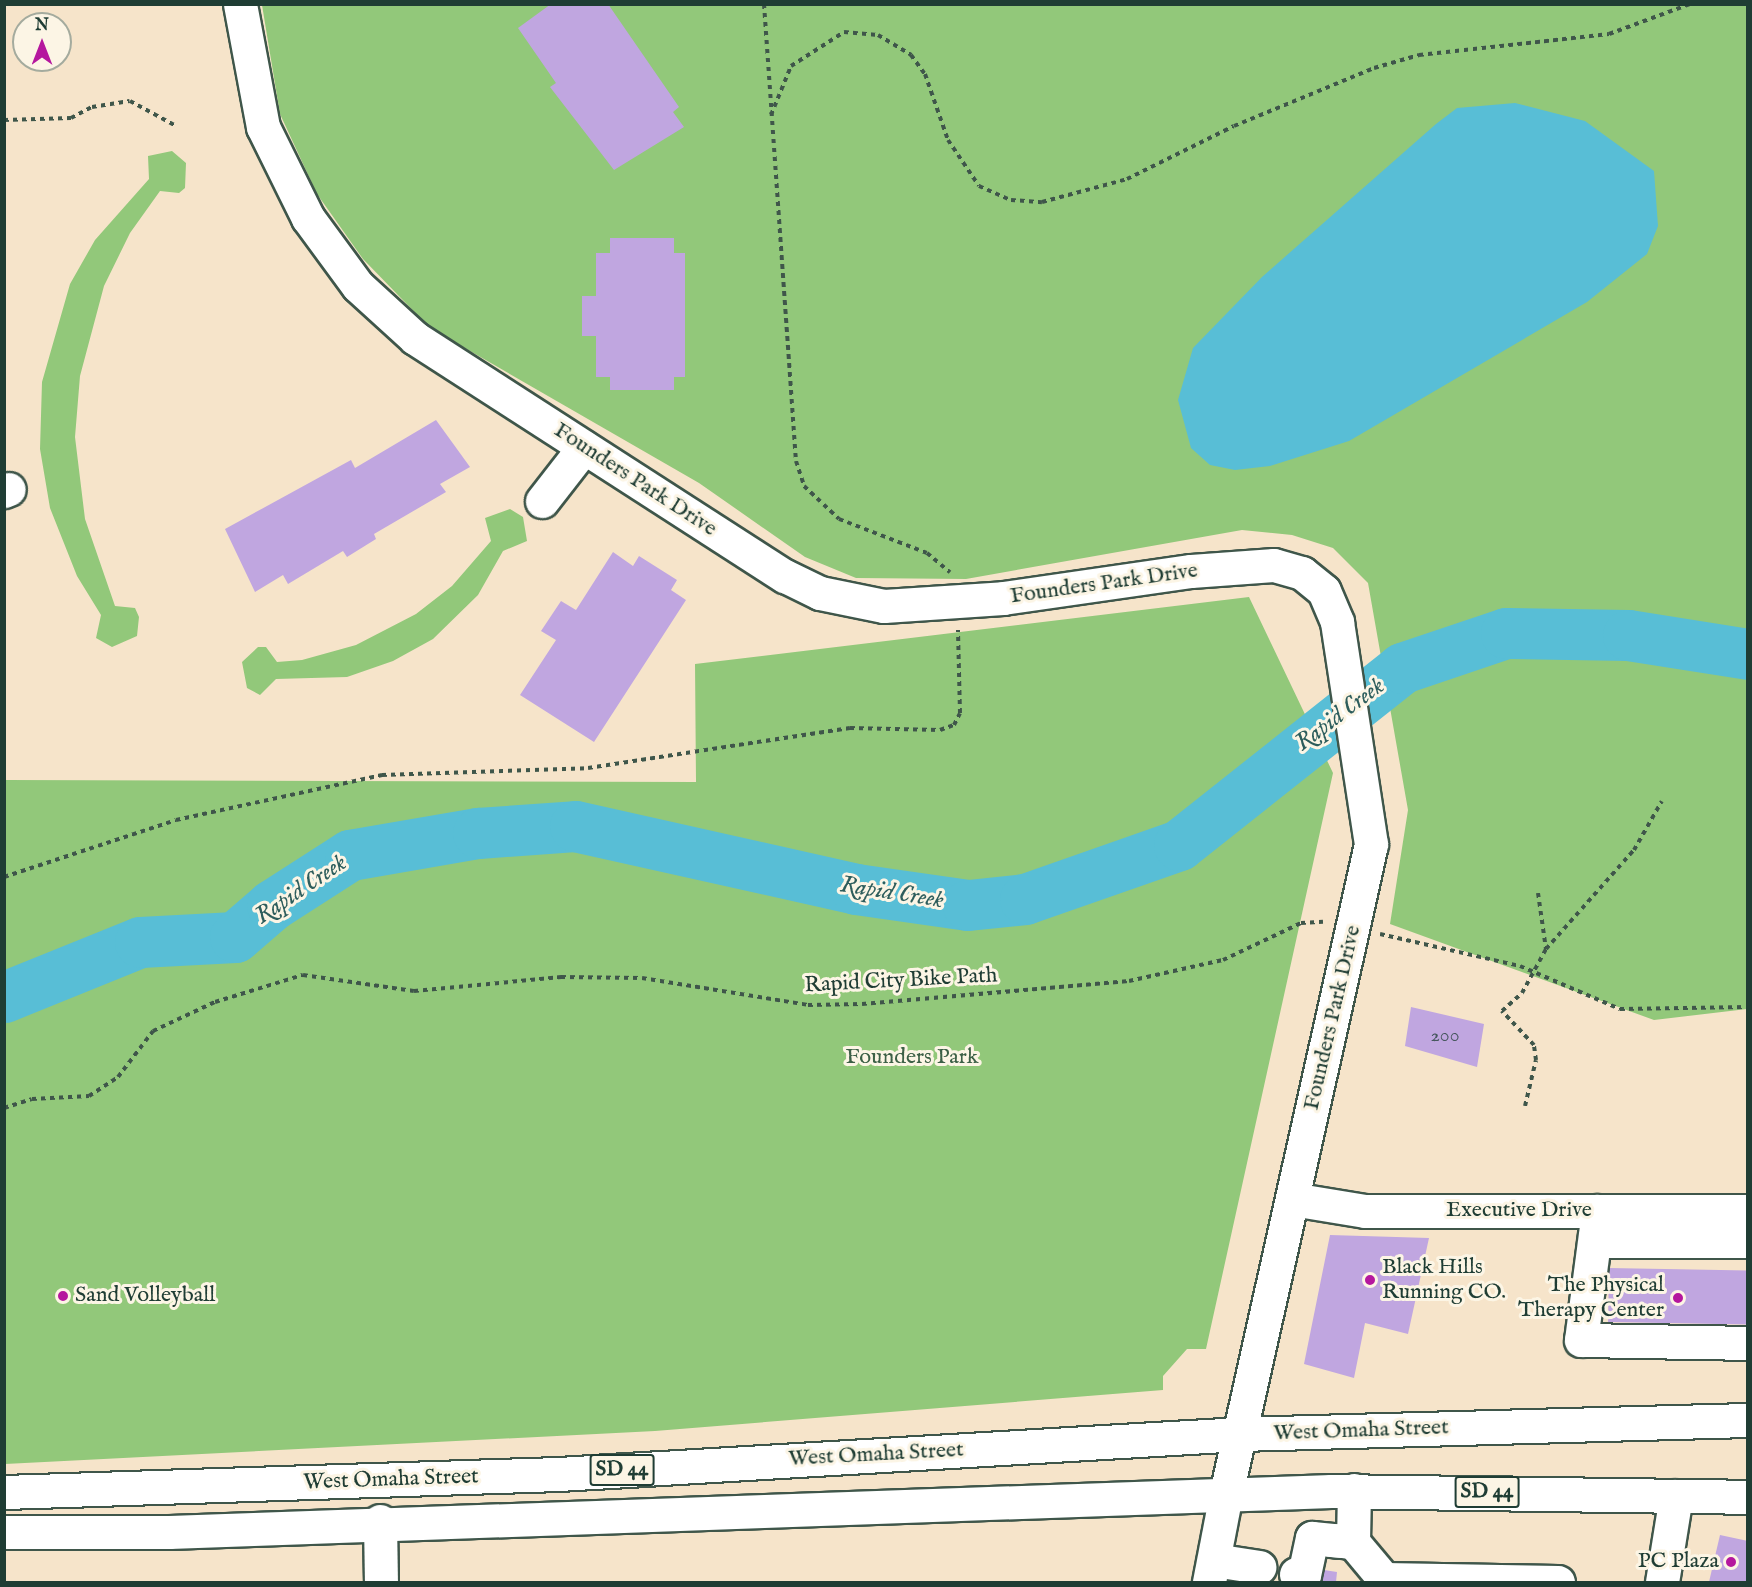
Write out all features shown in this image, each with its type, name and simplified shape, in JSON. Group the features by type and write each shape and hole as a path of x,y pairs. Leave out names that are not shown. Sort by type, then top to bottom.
{"main road":[{"name":"Founders Park Drive","path":"240,4 263,127 308,218 344,268 415,338 785,576 820,593 884,606 954,603 1274,565 1302,573 1324,591 1337,622 1371,844 1226,1494 1211,1571"},
{"path":"542,501 584,447"},
{"name":"Executive Drive","path":"1292,1199 1365,1211 1597,1226 1748,1211"},
{"path":"1748,1241 1597,1226 1581,1340 1748,1343"},
{"name":"West Omaha Street","path":"4,1492 559,1474 1240,1434 1748,1420"},
{"path":"1354,1490 1353,1542 1384,1579 1558,1582"},
{"name":"West Omaha Street","path":"4,1532 169,1532 380,1521 1354,1490 1748,1497"},
{"path":"1662,1582 1676,1496"},
{"path":"380,1521 381,1582"},
{"path":"1301,1578 1312,1538 1353,1542"},
{"path":"1211,1571 1258,1568"}],"path":[{"path":"4,877 176,820 382,775 588,768 850,728 940,730 954,725 960,713 954,603 949,566 839,519 804,486 796,461 770,117 764,4"},
{"path":"770,117 791,66 844,32 878,35 911,55 925,74 948,140 979,186 1011,200 1042,202 1127,179 1234,126 1374,68 1419,55 1609,34 1690,4"},
{"path":"4,120 71,118 92,107 130,101 176,126"},
{"path":"1525,1106 1536,1059 1533,1045 1502,1011 1522,993 1546,949 1634,850 1662,801"},
{"path":"1538,893 1546,949"},
{"name":"Rapid City Bike Path","path":"4,1108 32,1099 89,1096 118,1077 153,1030 215,1002 303,975 414,991 561,977 642,978 808,1005 862,1004 1129,981 1223,960 1301,923 1354,927 1533,971 1620,1009 1748,1007"}],"green space":[{"path":"262,5 1747,5 1747,1009 1654,1020 1390,924 1408,810 1368,583 1333,548 1292,535 1242,530 966,579 856,578 805,557 699,483 430,328 363,259 317,194 280,114"},
{"path":"172,151 186,163 185,188 179,193 160,191 130,233 104,286 80,376 75,437 85,519 115,606 135,608 139,617 137,636 112,647 96,638 101,615 77,576 50,508 40,449 42,382 70,284 95,240 149,179 148,156"},
{"path":"510,509 523,517 527,541 503,551 478,595 433,639 393,661 347,677 276,679 260,695 247,688 242,662 258,647 266,647 277,662 302,660 356,645 416,614 452,586 491,541 485,518"},
{"name":"Founders Park","path":"1249,597 1333,773 1206,1349 1187,1349 1163,1376 1163,1390 655,1431 5,1464 5,780 696,782 695,664"}],"water":[{"path":"1515,103 1585,121 1654,171 1658,226 1647,254 1587,302 1349,441 1270,466 1235,470 1210,465 1191,448 1178,400 1193,348 1262,277 1457,108"}],"building":[{"path":"551,4 608,4 679,107 673,112 684,127 614,170 550,87 556,83 518,28"},
{"path":"610,238 674,238 674,253 685,253 685,377 674,377 674,390 610,390 610,377 596,377 596,336 582,336 582,296 596,296 596,253 610,253"},
{"path":"436,420 470,467 440,484 446,492 374,534 376,539 347,557 343,551 288,584 283,575 255,592 225,529 351,460 355,468"},
{"path":"613,552 633,566 639,556 677,580 671,590 686,600 594,742 520,695 556,640 541,631 561,601 576,610"},
{"path":"1411,1007 1484,1024 1477,1067 1405,1046"},
{"name":"Black Hills Running CO.","path":"1330,1235 1429,1238 1408,1334 1365,1323 1354,1378 1304,1364"},
{"name":"The Physical Therapy Center","path":"1609,1268 1748,1270 1747,1324 1608,1322"},
{"name":"PC Plaza","path":"1720,1535 1748,1541 1748,1582 1709,1582"},
{"path":"1324,1570 1337,1572 1336,1582 1321,1582"}],"waterway":[{"name":"Rapid Creek","path":"4,997 140,942 235,937 272,905 350,855 478,833 575,826 856,889 968,905 1025,899 1179,845 1402,668 1506,633 1628,635 1748,654"}],"place":[{"name":"Black Hills Running CO.","path":"1370,1280"},
{"name":"Sand Volleyball","path":"63,1296"},
{"name":"The Physical Therapy Center","path":"1678,1298"},
{"name":"PC Plaza","path":"1731,1562"}]}
